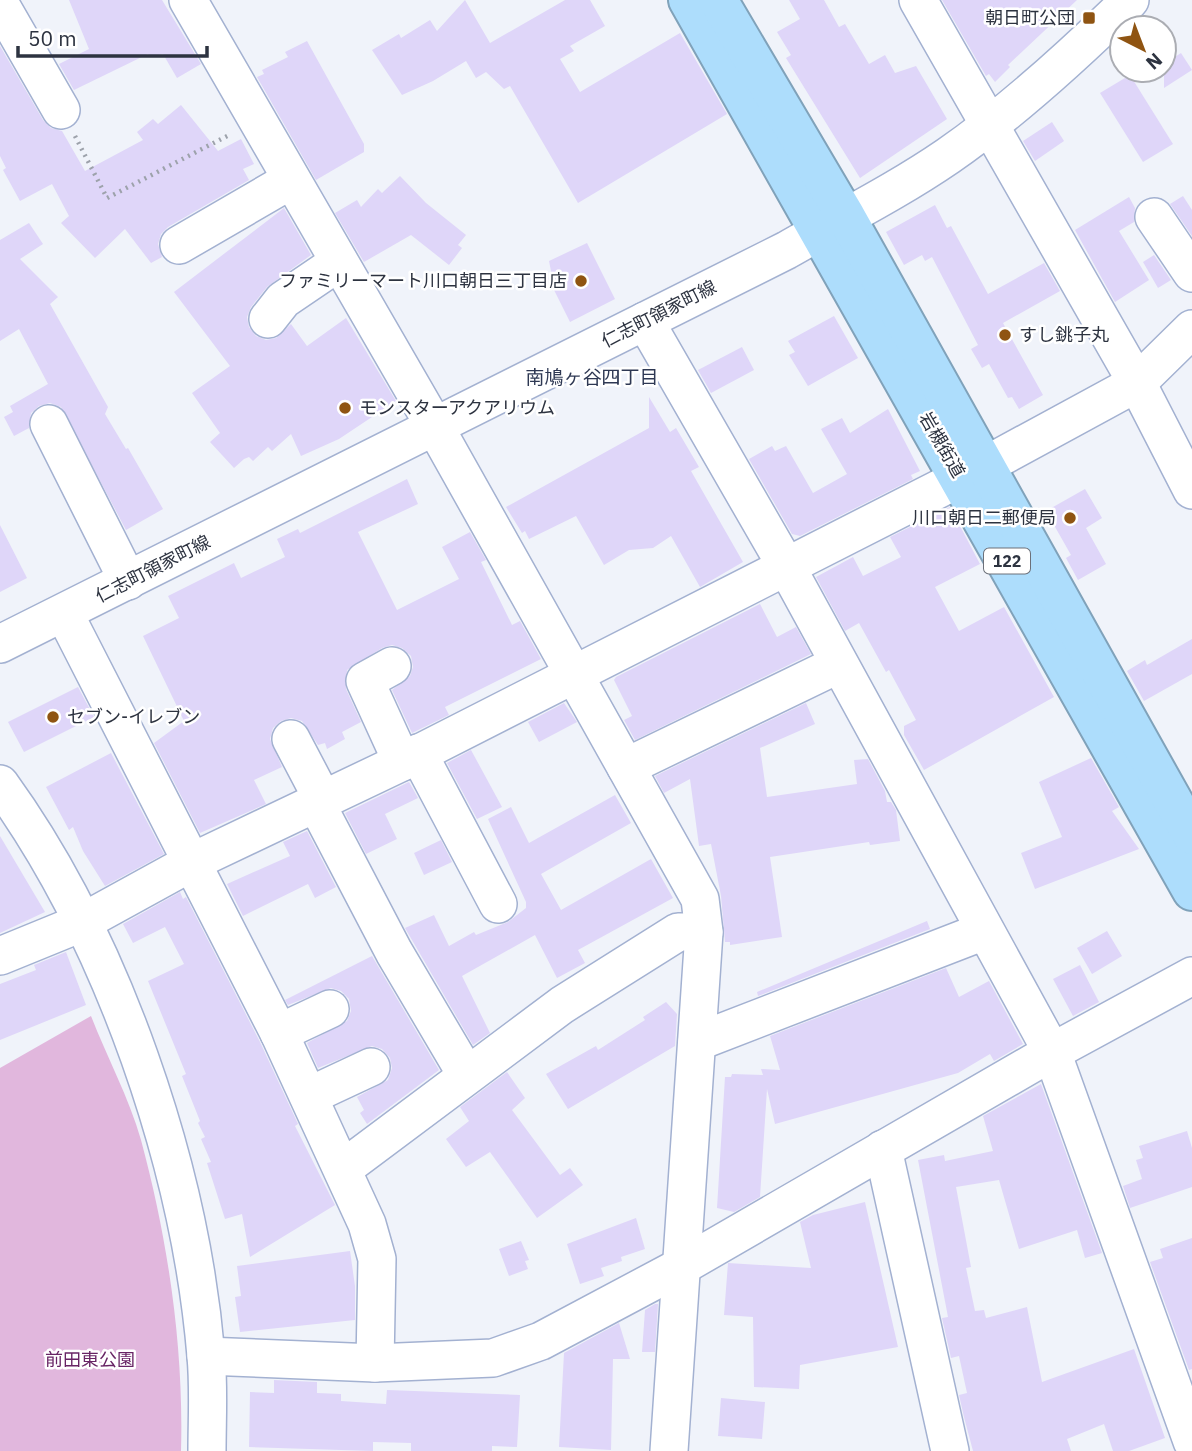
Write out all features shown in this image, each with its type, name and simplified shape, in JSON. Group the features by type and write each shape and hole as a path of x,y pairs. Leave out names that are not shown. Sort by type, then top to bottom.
{"highway":[{"name":"岩槻街道","path":"688,0 833,224"},
{"name":"岩槻街道","path":"718,0 833,224 973,470 1192,835"},
{"name":"岩槻街道","path":"973,470 1192,891"}],"street":[{"path":"188,0 435,427 700,899 704,932 669,1451"},
{"path":"918,0 1137,383 1192,491"},
{"name":"仁志町領家町線","path":"0,644 833,224 949,155 1046,78 1130,0"},
{"path":"0,4 61,110"},
{"path":"179,245 291,180"},
{"path":"1154,217 1192,274"},
{"path":"268,319 283,300 339,262"},
{"path":"645,321 785,564 1052,1052 1192,1441"},
{"path":"0,956 81,923 192,862 410,758 573,672 973,470 1137,383 1192,330"},
{"path":"49,424 128,581"},
{"path":"64,613 279,1033 344,1168 367,1224 377,1259 375,1363"},
{"path":"626,767 839,664"},
{"path":"392,666 365,681 498,904"},
{"path":"291,739 319,802 394,952 466,1074"},
{"path":"0,784 50,861 81,923 133,1039 155,1103 183,1213 206,1356 207,1451"},
{"path":"697,1042 984,931"},
{"path":"344,1168 466,1074 562,1005 678,932 704,932"},
{"path":"206,1356 375,1363 494,1358 541,1341 682,1266 1052,1052 1192,976"},
{"path":"279,1033 330,1009"},
{"path":"309,1096 371,1067"},
{"path":"883,1149 950,1451"}],"path":[{"path":"61,110 107,198 257,121"}],"green space":[{"name":"前田東公園","path":"91,1016 136,1124 159,1216 177,1334 181,1451 0,1451 0,1068"}],"building":[{"path":"69,0 162,0 201,64 177,78 163,54 150,57 148,54 74,90 59,64 89,49"},
{"path":"465,0 490,43 565,0 590,0 605,26 570,46 574,51 560,59 580,92 680,33 727,114 578,203 510,86 504,89 486,72 476,78 466,61 433,81 402,95 372,50 399,34 401,38 430,20 437,31"},
{"path":"789,0 824,0 839,27 845,24 869,64 885,55 895,73 916,66 947,119 860,178 786,58 791,55 777,32 800,19"},
{"path":"942,0 1077,0 1008,65 1010,67 995,82 989,74 986,76"},
{"path":"307,41 364,144 364,152 316,180 257,77 264,74 262,70 288,57 285,52"},
{"path":"0,46 43,120 51,128 62,131 85,171 143,140 137,132 153,119 158,124 181,105 218,151 241,139 254,164 243,169 249,180 168,227 161,234 158,244 162,257 151,263 125,229 95,258 61,223 69,216 52,184 20,201 3,170 6,168 0,156"},
{"path":"1181,53 1192,70 1178,79 1178,55"},
{"path":"1115,84 1136,84 1173,144 1143,162 1100,93"},
{"path":"1052,122 1064,141 1035,161 1023,141"},
{"path":"400,176 426,203 466,235 458,245 462,248 449,265 411,235 364,262 335,213 357,200 361,207 378,189 382,193"},
{"path":"1183,196 1192,210 1192,236 1170,204"},
{"path":"1129,197 1135,208 1134,222 1119,231 1149,280 1115,302 1075,230"},
{"path":"935,205 947,228 951,226 988,294 1044,263 1060,291 1003,323 1043,395 1019,409 1012,397 1008,398 989,364 982,368 971,349 978,345 932,257 925,261 922,255 904,265 886,232"},
{"path":"284,208 311,255 267,287 251,307 247,317 249,327 256,336 266,340 276,338 291,324 307,346 346,318 396,401 339,439 301,456 291,434 272,451 268,447 253,461 249,457 234,468 210,442 220,433 192,393 230,366 174,292"},
{"path":"29,223 43,244 20,259 58,297 50,304 108,407 105,414 163,509 126,530 61,407 50,403 39,406 31,413 29,428 14,436 4,417 13,412 10,406 48,384 19,329 0,341 0,240"},
{"path":"587,243 615,299 570,322 548,278 552,276 549,261"},
{"path":"1154,255 1171,280 1158,288 1143,262"},
{"path":"834,316 858,358 808,386 789,355 795,352 788,341"},
{"path":"742,347 754,370 711,393 698,370"},
{"path":"649,397 670,432 676,428 699,467 691,471 743,562 700,587 671,536 653,548 629,550 604,565 576,516 529,539 525,531 522,533 506,507 649,428"},
{"path":"888,409 920,471 911,475 913,479 800,536 792,534 749,459 772,446 775,451 786,446 813,493 847,474 821,429 842,418 850,433"},
{"path":"407,479 418,504 358,532 397,610 459,579 442,547 470,532 486,560 481,562 512,625 520,621 541,659 445,707 449,715 412,733 392,690 410,676 413,667 411,656 402,648 392,645 382,648 347,670 346,689 361,722 342,732 345,739 327,749 325,743 318,745 302,721 291,718 281,721 273,728 270,739 282,767 254,780 266,804 200,833 154,743 184,721 143,636 179,618 168,596 234,563 241,578 285,557 277,539 298,529 300,533"},
{"path":"1085,489 1102,518 1086,528 1106,564 1078,580 1066,558 1071,555 1046,511"},
{"path":"950,507 980,564 935,587 959,631 1004,607 1054,697 924,770 904,735 904,726 916,720 889,670 886,672 859,623 845,631 816,577 853,557 863,576 901,557 890,537"},
{"path":"0,525 27,578 0,592"},
{"path":"760,604 777,637 796,627 811,654 635,740 624,720 632,716 614,680 616,677"},
{"path":"1192,639 1192,674 1144,701 1127,671 1145,660 1147,665"},
{"path":"78,687 94,717 24,752 8,722"},
{"path":"564,703 577,722 539,742 528,722"},
{"path":"806,703 815,724 760,748 767,797 857,784 854,760 868,759 885,791 887,802 891,802 896,810 900,841 870,845 869,842 770,857 782,937 730,945 730,942 725,942 721,896 711,844 699,846 690,779 664,793 655,776"},
{"path":"471,750 502,807 477,819 447,763"},
{"path":"111,753 164,854 105,886 83,851 73,827 69,830 46,787"},
{"path":"1091,758 1119,807 1112,811 1139,849 1035,889 1021,853 1062,837 1039,782"},
{"path":"409,782 418,798 385,814 397,839 366,854 345,813"},
{"path":"615,795 631,823 541,874 561,910 651,859 673,898 578,950 585,963 557,978 535,935 462,976 490,1033 473,1045 405,928 434,915 449,946 474,932 476,935 508,922 526,908 526,902 488,819 511,807 529,843"},
{"path":"307,831 336,887 315,898 308,884 243,916 227,884 290,856 283,842"},
{"path":"0,836 45,912 0,933"},
{"path":"441,840 452,862 424,875 414,853"},
{"path":"180,892 183,899 186,897 260,1042 298,1124 295,1126 335,1205 250,1257 242,1214 225,1219 207,1163 211,1162 201,1139 205,1137 182,1076 186,1074 148,981 184,964 165,927 133,943 123,924"},
{"path":"927,921 930,929 758,996 757,992"},
{"path":"1107,931 1122,956 1092,974 1077,948"},
{"path":"66,952 86,1005 0,1040 0,984 36,970 34,965"},
{"path":"372,956 439,1070 367,1124 360,1113 364,1110 357,1097 388,1080 392,1068 390,1058 382,1049 372,1046 318,1068 307,1043 347,1021 351,1011 349,999 341,991 331,988 288,1005 285,1000"},
{"path":"1080,965 1099,1002 1073,1016 1053,979"},
{"path":"946,968 959,997 989,981 1023,1044 994,1061 990,1054 958,1073 775,1124 767,1089 760,1197 734,1212 717,1208 725,1077 731,1077 732,1074 763,1075 761,1069 780,1070 770,1036"},
{"path":"666,1002 677,1014 675,1046 568,1109 546,1074 596,1046 598,1050 645,1020 643,1017"},
{"path":"507,1072 525,1098 512,1110 560,1175 570,1168 583,1185 537,1218 490,1152 466,1167 446,1139 469,1121 460,1107"},
{"path":"1041,1084 1102,1253 1085,1258 1077,1230 1019,1249 999,1180 956,1187 971,1267 966,1268 975,1311 984,1310 986,1318 1027,1307 1042,1382 1134,1349 1165,1438 1129,1451 1113,1451 1104,1424 1067,1439 1071,1451 973,1451 964,1417 959,1395 967,1393 959,1356 951,1358 942,1318 948,1317 918,1160 944,1155 945,1161 993,1151 983,1116"},
{"path":"1187,1131 1192,1148 1192,1187 1130,1208 1123,1186 1142,1179 1136,1160 1143,1158 1139,1146"},
{"path":"865,1202 898,1347 800,1365 799,1389 754,1387 753,1317 724,1315 728,1263 811,1268 800,1222 813,1215"},
{"path":"636,1218 645,1249 621,1257 622,1261 601,1268 604,1276 580,1284 567,1244"},
{"path":"1192,1238 1192,1369 1189,1370 1150,1262 1163,1258 1160,1249"},
{"path":"521,1241 529,1260 525,1261 528,1269 509,1276 499,1249"},
{"path":"350,1251 355,1286 355,1320 240,1332 235,1297 241,1296 237,1266"},
{"path":"658,1304 655,1352 642,1352 645,1310"},
{"path":"619,1323 630,1359 613,1359 611,1450 559,1447 564,1353"},
{"path":"274,1380 317,1382 317,1393 341,1394 341,1401 386,1404 387,1390 520,1395 517,1447 492,1446 492,1451 411,1451 411,1443 373,1442 373,1451 249,1447 250,1392 274,1393"},
{"path":"721,1398 765,1402 762,1439 718,1436"}],"place":[{"name":"朝日町公団","path":"1089,18"},
{"name":"ファミリーマート川口朝日三丁目店","path":"581,281"},
{"name":"すし銚子丸","path":"1005,335"},
{"name":"モンスターアクアリウム","path":"345,408"},
{"name":"川口朝日二郵便局","path":"1070,518"},
{"name":"セブン-イレブン","path":"53,717"}],"district":[{"name":"南鳩ヶ谷四丁目","path":"592,377"}]}
